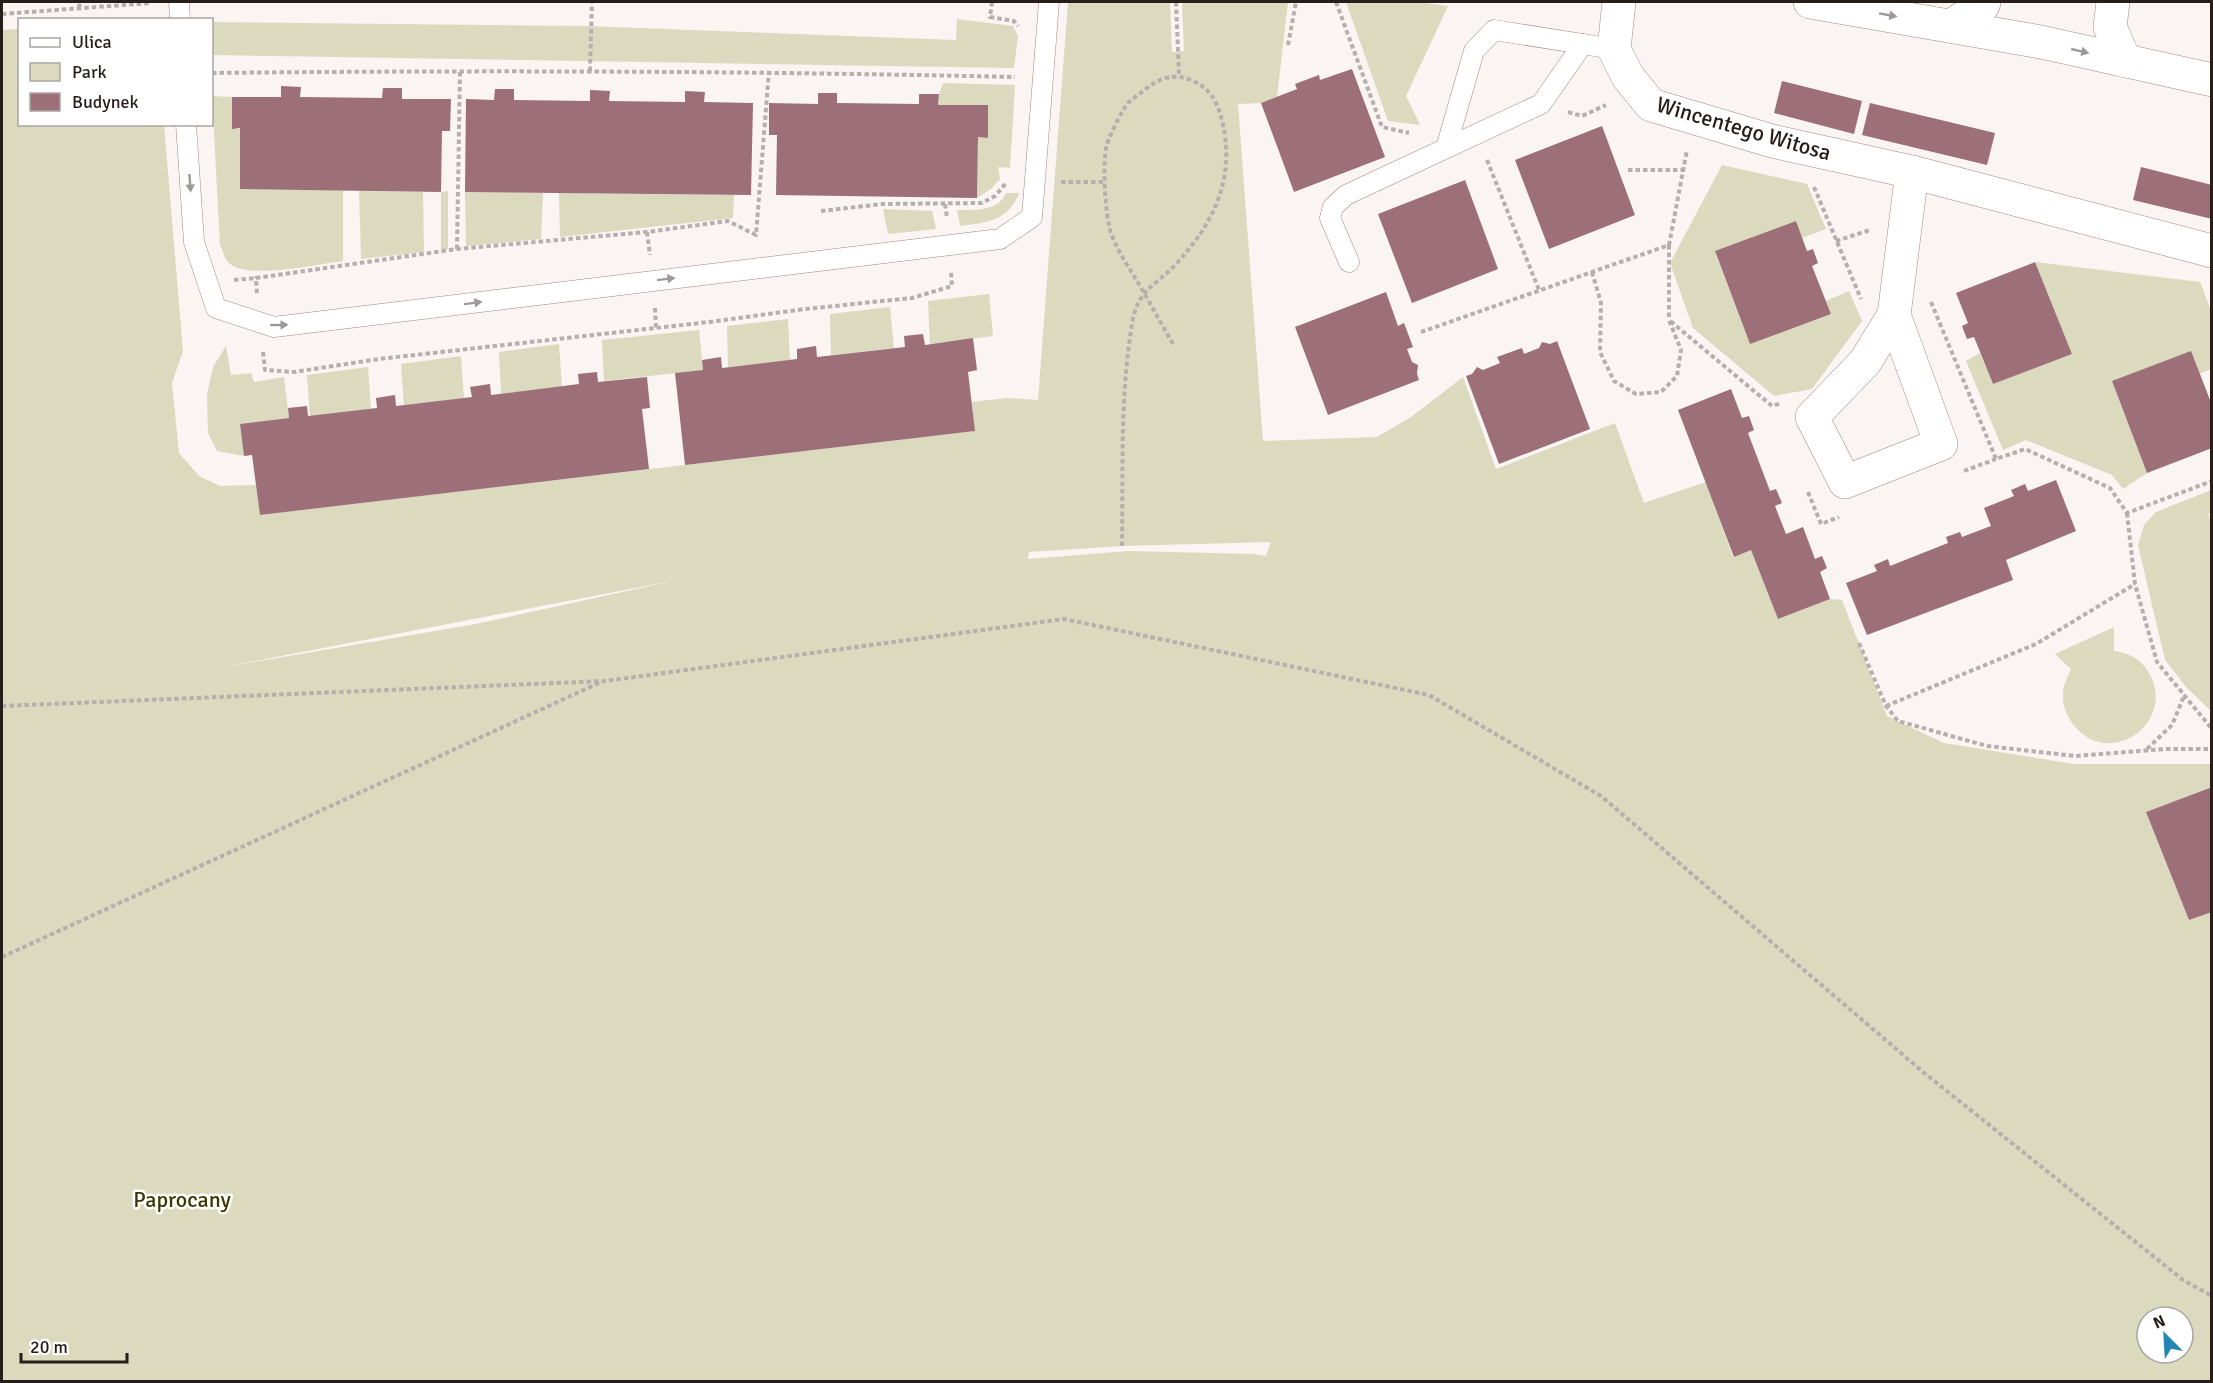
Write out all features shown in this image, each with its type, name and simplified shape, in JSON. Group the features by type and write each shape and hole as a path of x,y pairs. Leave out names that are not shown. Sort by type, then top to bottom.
{"street":[{"path":"1599,47 1619,2"},
{"path":"1810,2 2041,42 2211,80"},
{"path":"1952,26 1984,2"},
{"path":"2113,2 2110,27 2125,61"},
{"name":"Wincentego Witosa","path":"1599,47 1651,105 1772,141 1912,172 2211,251"},
{"path":"1894,315 1941,444 1845,482 1812,417 1865,362 1894,315 1912,172"}],"lane":[{"path":"179,2 180,18"},
{"path":"186,126 194,242 216,308 274,327 1000,239 1032,218 1049,2"},
{"path":"1444,149 1474,51 1494,30 1599,47"},
{"path":"1349,262 1330,218 1334,207 1346,195 1541,104 1599,47"}],"path":[{"path":"79,8 80,2"},
{"path":"2,14 153,2"},
{"path":"590,71 592,2"},
{"path":"1176,2 1179,75"},
{"path":"1288,45 1296,2"},
{"path":"1336,2 1382,126 1438,140 1444,149"},
{"path":"457,249 460,71"},
{"path":"769,71 756,236 728,221 648,232 457,249 255,278 265,370 294,372 378,359 912,298 952,286 949,245"},
{"path":"213,73 769,71 1022,77"},
{"path":"1122,546 1125,396 1133,322 1144,292 1175,266 1202,235 1219,200 1227,164 1225,135 1219,108 1206,86 1179,75 1156,81 1127,104 1107,144 1105,182 1106,211 1111,234 1127,267 1144,292 1173,344"},
{"path":"1572,102 1568,112 1582,116 1611,103"},
{"path":"1678,145 1698,152"},
{"path":"1592,272 1601,303 1600,352 1614,381 1636,394 1661,392 1677,376 1681,350 1670,320 1669,245 1687,149"},
{"path":"1487,159 1539,290"},
{"path":"1628,170 1684,170"},
{"path":"1811,178 1862,302"},
{"path":"821,211 883,204 982,203 995,196 1008,180 1105,182"},
{"path":"1421,332 1669,245"},
{"path":"1929,296 1996,459 2025,449 2110,488 2127,513 2135,584 2157,662 2211,729"},
{"path":"1670,320 1772,406 1783,403"},
{"path":"2127,513 2211,481"},
{"path":"1886,706 2036,644 2135,584"},
{"path":"2,706 605,681 1064,619 1429,695 1601,796 1933,1080 2182,1280 2211,1296"},
{"path":"1859,643 1886,706 1898,721 1987,746 2075,756 2146,750 2211,749"},
{"path":"2,957 605,681"},
{"path":"2146,750 2172,725 2184,696"}],"green space":[{"name":"Paprocany","path":"1068,2 1170,2 1172,52 1184,51 1182,2 1288,2 1277,97 1261,103 1238,104 1263,441 1377,437 1411,417 1463,377 1496,469 1615,423 1644,503 1706,482 1733,557 1751,550 1778,619 1830,599 1842,600 1887,716 1944,743 2074,764 2211,764 2211,787 2146,812 2189,920 2211,912 2211,1381 2,1381 2,30 18,29 18,126 164,126 183,351 172,383 179,453 199,476 220,486 256,485 260,515 974,431 972,402 1007,398 1038,400","holes":["1271,542 1266,556 1128,551 1028,559 1029,552 1122,546","677,580 476,624 224,667"]},
{"path":"1346,2 1418,2 1448,6 1406,96 1420,125 1388,121"},
{"path":"957,19 1013,26 1018,36 1014,68 213,55 213,22 585,26 956,40"},
{"path":"943,83 1015,85 1010,168 998,167 1000,179 991,189 977,198 978,137 987,138 988,105 938,105"},
{"path":"213,96 232,97 232,128 240,129 240,189 343,190 343,261 282,270 249,270 237,268 228,262 220,245"},
{"path":"1722,165 1807,184 1826,229 1802,238 1796,221 1715,252 1750,344 1831,314 1826,301 1849,291 1862,321 1812,389 1774,396 1693,328 1670,263"},
{"path":"359,191 423,192 424,252 361,259"},
{"path":"448,191 448,249 441,250 441,192"},
{"path":"465,192 543,193 541,239 466,246"},
{"path":"559,193 734,195 733,218 560,237"},
{"path":"1006,193 1019,193 1015,202 1003,215 987,222 960,226 957,210 978,210 991,207 997,204"},
{"path":"883,209 932,211 936,229 888,234"},
{"path":"2035,262 2200,282 2211,311 2211,369 2199,374 2112,381 2147,473 2123,489 2112,475 2026,440 2003,450 1966,361 1980,353 1993,384 2072,354"},
{"path":"989,294 993,336 930,344 928,301"},
{"path":"890,307 894,348 831,355 830,314"},
{"path":"788,319 790,360 728,367 727,326"},
{"path":"699,330 703,370 604,381 602,340"},
{"path":"559,344 562,387 501,394 499,352"},
{"path":"226,346 231,375 251,373 254,382 284,377 289,418 240,424 244,456 217,451 208,433 207,395 213,367"},
{"path":"461,356 464,398 404,405 401,364"},
{"path":"368,367 371,409 310,416 307,375"},
{"path":"2211,490 2211,512 2208,514 2212,525 2211,711 2187,688 2165,660 2138,545 2144,525 2156,512"},
{"path":"2114,627 2114,651 2132,656 2145,667 2152,679 2155,703 2152,714 2138,733 2128,739 2104,743 2081,733 2066,712 2064,685 2071,669 2055,654"}],"building":[{"path":"1352,69 1385,157 1294,192 1261,103 1297,89 1295,84 1319,75 1320,80"},
{"path":"1782,81 1862,101 1854,134 1774,113"},
{"path":"281,86 301,87 300,97 382,98 383,88 402,88 402,99 451,99 450,131 442,131 441,192 240,189 240,128 232,129 232,97 281,97"},
{"path":"495,89 514,89 514,100 590,101 590,90 610,91 609,101 685,102 685,91 705,92 704,102 753,103 751,195 465,192 466,99 494,100"},
{"path":"818,93 837,93 837,103 919,104 919,94 939,94 938,105 988,105 988,138 978,137 977,198 776,195 777,135 769,135 769,103 818,104"},
{"path":"1870,103 1995,133 1987,165 1862,135"},
{"path":"1602,126 1635,215 1549,249 1515,160"},
{"path":"2141,167 2212,185 2212,219 2133,200"},
{"path":"1465,180 1498,269 1412,303 1378,214"},
{"path":"1796,221 1807,251 1813,249 1818,263 1812,266 1831,314 1750,344 1715,251"},
{"path":"2035,262 2072,354 1993,384 1974,337 1967,339 1962,326 1968,323 1956,293"},
{"path":"1386,292 1398,326 1404,323 1413,347 1407,349 1412,362 1418,365 1419,380 1328,415 1295,327"},
{"path":"923,334 925,345 973,338 977,370 968,372 975,431 685,465 675,373 703,370 702,360 721,357 722,368 797,359 797,349 816,346 817,357 905,347 904,336"},
{"path":"1557,341 1590,429 1499,464 1466,376 1472,374 1477,367 1483,370 1500,363 1497,357 1522,348 1524,354 1539,348 1542,342 1550,344"},
{"path":"2191,351 2212,405 2212,448 2147,473 2112,381"},
{"path":"597,372 598,382 647,377 650,408 642,409 649,469 260,515 252,455 244,456 240,424 289,418 288,408 307,406 308,416 377,408 376,398 395,395 396,406 472,397 470,387 490,384 491,395 579,384 578,374"},
{"path":"1731,389 1742,418 1749,416 1754,430 1748,433 1770,491 1776,489 1782,503 1775,506 1786,534 1803,527 1815,559 1822,556 1827,568 1820,572 1830,599 1778,619 1751,550 1734,557 1678,410"},
{"path":"2056,480 2076,531 2006,560 2013,580 1867,635 1846,583 1877,571 1874,565 1888,559 1890,566 1948,543 1946,537 1960,532 1962,537 1991,526 1984,508 2014,496 2011,490 2025,484 2028,491"},
{"path":"2212,787 2212,912 2189,920 2146,812"}]}
